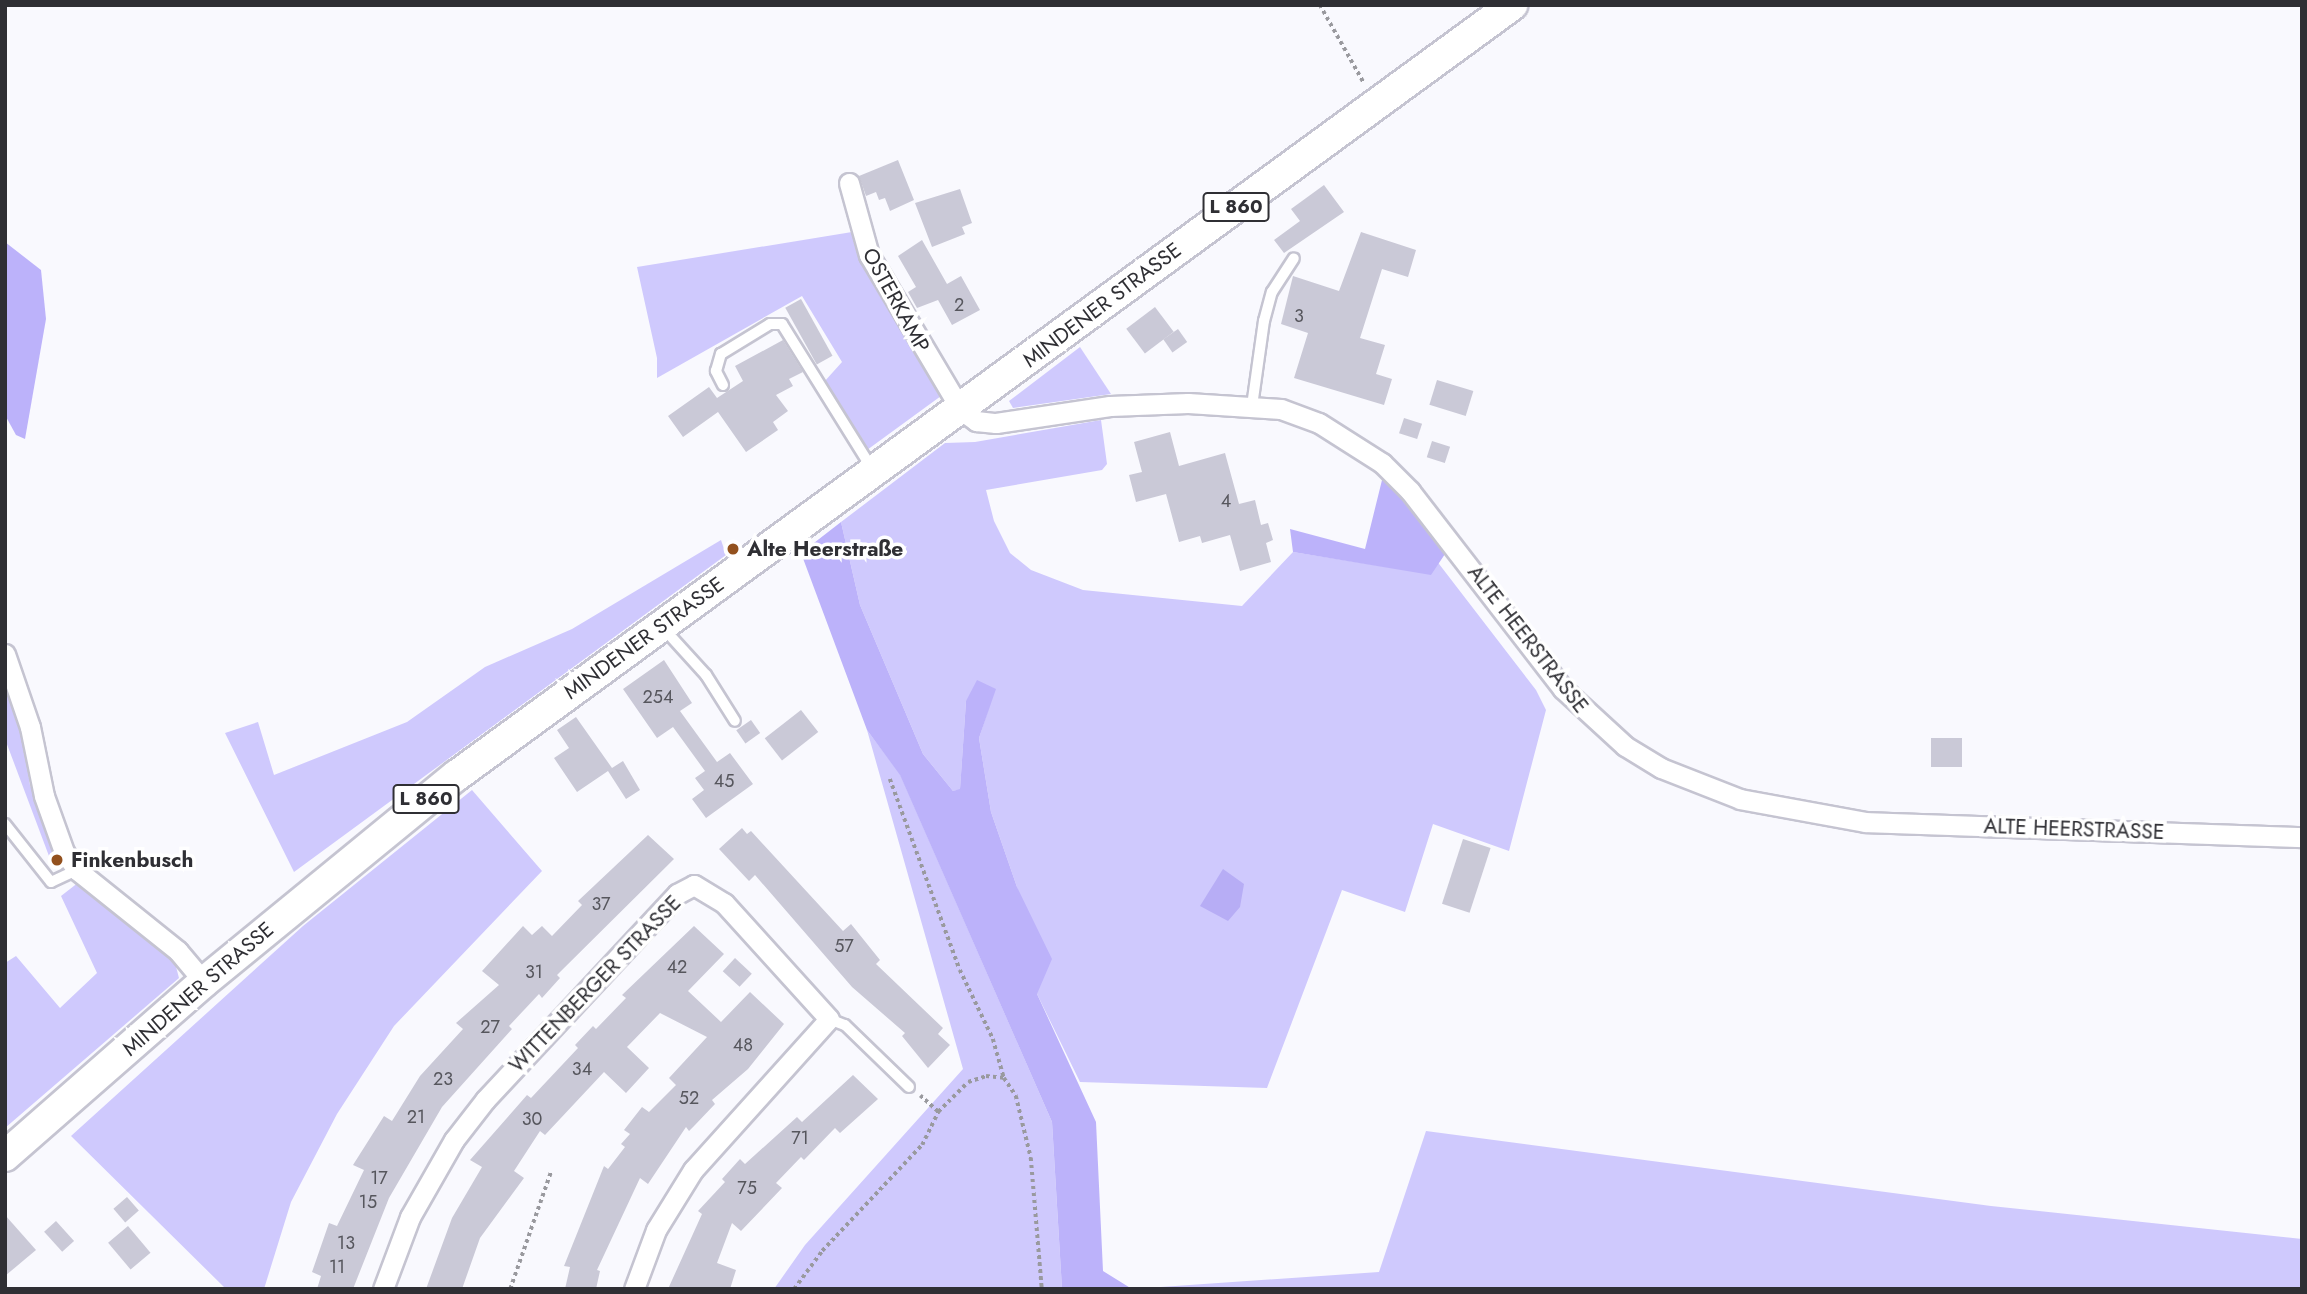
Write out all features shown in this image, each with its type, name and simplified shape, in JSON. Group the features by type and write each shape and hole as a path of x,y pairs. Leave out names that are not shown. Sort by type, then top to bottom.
{"main road":[{"name":"MINDENER STRASSE","path":"5,1156 204,982 456,776 873,471 961,410 1512,5"}],"street":[{"name":"OSTERKAMP","path":"849,183 869,256 961,410"},
{"name":"ALTE HEERSTRASSE","path":"961,410 976,421 996,422 1110,406 1252,406 1281,409 1319,424 1382,463 1433,517 1563,689 1594,721 1661,768 1701,785 1795,812 1865,822 2302,837"},
{"path":"5,654 30,727 44,796 64,852 77,870 178,951 204,982"},
{"name":"WITTENBERGER STRASSE","path":"383,1289 410,1217 454,1140 485,1100 677,894 694,885 724,902 829,1019"},
{"path":"634,1289 656,1230 693,1170 829,1019"}],"lane":[{"path":"1252,406 1264,321 1272,292 1294,258"},
{"path":"723,384 716,370 721,354 770,324 782,324 873,471"},
{"path":"661,625 706,676 735,720"},
{"path":"5,824 51,882 77,870"},
{"path":"829,1019 845,1025 909,1087"}],"path":[{"path":"1320,5 1376,105"},
{"path":"890,779 960,970 993,1039 1004,1078 1016,1096 1031,1158 1042,1289"},
{"path":"794,1289 822,1251 922,1145 938,1112 968,1082 986,1076 1004,1078"},
{"path":"909,1087 938,1112"},
{"path":"510,1289 551,1171"}],"shaded area":[{"path":"852,232 869,272 941,396 867,450 824,382 842,362 802,296 657,378 657,358 637,267"},
{"path":"5,242 41,270 46,319 25,439 16,435 5,415"},
{"path":"1080,347 1111,394 1013,408 1009,401"},
{"path":"1101,420 1107,464 1102,470 986,490 994,521 1010,553 1031,570 1083,590 1242,606 1293,552 1431,574 1436,560 1536,690 1546,710 1509,851 1433,824 1405,912 1342,890 1267,1088 1080,1082 1037,994 1017,887 991,812 979,738 995,689 966,701 960,790 953,791 923,754 860,605 841,522 945,443 975,442"},
{"path":"1383,476 1447,551 1431,575 1293,552 1290,529 1365,549"},
{"path":"841,522 860,605 923,754 953,791 960,789 966,701 977,680 996,689 979,738 991,812 1017,887 1052,959 1037,994 1096,1122 1103,1271 1132,1289 1062,1289 1052,1122 900,775 867,730 801,553"},
{"path":"721,540 726,555 294,872 225,733 258,722 274,775 407,722 485,667 572,629"},
{"path":"5,682 20,720 30,785 61,865 52,864 5,739"},
{"path":"867,730 900,774 1052,1122 1062,1289 774,1289 805,1245 963,1069"},
{"path":"472,790 542,871 394,1026 337,1114 291,1202 264,1289 226,1289 71,1136 303,926"},
{"path":"1223,869 1244,884 1240,907 1228,921 1200,906"},
{"path":"79,882 174,959 179,978 5,1128 5,963 16,956 60,1008 97,973 61,896"},
{"path":"1426,1131 1991,1206 2302,1239 2302,1289 1132,1289 1379,1272"}],"building":[{"path":"898,160 914,200 890,211 885,198 879,200 876,192 866,196 859,176"},
{"path":"1324,185 1344,212 1284,253 1274,240 1300,221 1291,209"},
{"path":"960,189 972,223 962,227 965,234 932,247 915,203"},
{"path":"1361,232 1416,250 1408,277 1382,269 1360,338 1385,345 1376,374 1392,379 1384,405 1294,378 1308,333 1281,324 1293,276 1339,291"},
{"path":"922,240 947,284 961,276 980,310 952,325 938,300 917,308 908,292 916,287 898,256"},
{"path":"801,299 833,356 817,365 785,308"},
{"path":"1155,307 1174,332 1145,353 1126,329"},
{"path":"1178,329 1187,342 1172,352 1163,339"},
{"path":"783,340 803,372 789,379 793,386 776,395 788,411 773,422 778,430 746,452 718,412 683,437 668,416 709,387 717,398 743,381 735,366"},
{"path":"1437,380 1473,391 1466,416 1429,405"},
{"path":"1404,418 1422,424 1417,439 1399,433"},
{"path":"1170,432 1179,466 1225,453 1239,504 1255,500 1261,525 1268,523 1273,540 1266,543 1271,562 1240,571 1230,535 1202,543 1200,536 1179,542 1166,494 1136,502 1129,475 1142,472 1134,442"},
{"path":"1432,441 1450,447 1445,463 1427,457"},
{"path":"664,660 692,703 680,711 717,762 730,753 753,784 706,818 692,799 704,790 695,778 705,771 673,727 657,738 623,689"},
{"path":"801,710 818,732 782,760 765,738"},
{"path":"576,717 612,768 623,761 640,790 626,799 608,771 577,792 554,758 569,748 557,730"},
{"path":"751,720 760,733 745,743 736,730"},
{"path":"1931,738 1962,738 1962,767 1931,767"},
{"path":"742,828 747,834 751,831 843,931 851,924 880,960 876,964 943,1028 938,1034 950,1045 928,1068 902,1036 905,1033 852,987 755,875 749,881 719,849"},
{"path":"648,835 674,859 557,975 560,978 542,998 539,994 509,1026 512,1029 442,1107 389,1198 353,1289 317,1289 321,1276 312,1272 329,1223 337,1226 364,1170 353,1165 384,1116 392,1121 420,1076 463,1029 456,1023 499,985 482,971 523,926 532,935 542,926 552,936 582,905 578,901"},
{"path":"1463,839 1491,848 1470,913 1442,904"},
{"path":"694,926 724,954 688,991 721,1022 750,992 784,1024 748,1069 712,1100 715,1104 689,1131 686,1127 648,1184 640,1178 597,1270 600,1271 596,1289 565,1289 570,1267 564,1266 604,1166 608,1169 625,1147 621,1144 630,1134 624,1130 642,1107 649,1112 676,1085 669,1078 707,1037 660,1013 627,1047 649,1068 626,1093 604,1072 545,1135 540,1131 514,1171 524,1178 480,1238 462,1289 426,1289 452,1218 482,1167 470,1160 527,1095 531,1098 578,1048 575,1045 593,1026 596,1029 626,998 622,995"},
{"path":"735,958 752,974 740,987 723,971"},
{"path":"853,1075 878,1099 840,1133 835,1128 804,1160 801,1157 776,1183 782,1188 741,1231 732,1223 717,1263 736,1270 730,1289 668,1289 702,1214 698,1211 725,1182 722,1179 740,1159 745,1164 797,1117 802,1122"},
{"path":"127,1197 139,1211 125,1222 113,1209"},
{"path":"5,1215 36,1250 5,1276"},
{"path":"56,1221 74,1241 62,1252 44,1232"},
{"path":"128,1226 150,1253 131,1270 108,1243"}],"place":[{"name":"Alte Heerstraße","path":"733,549"},
{"name":"Finkenbusch","path":"57,860"}]}
